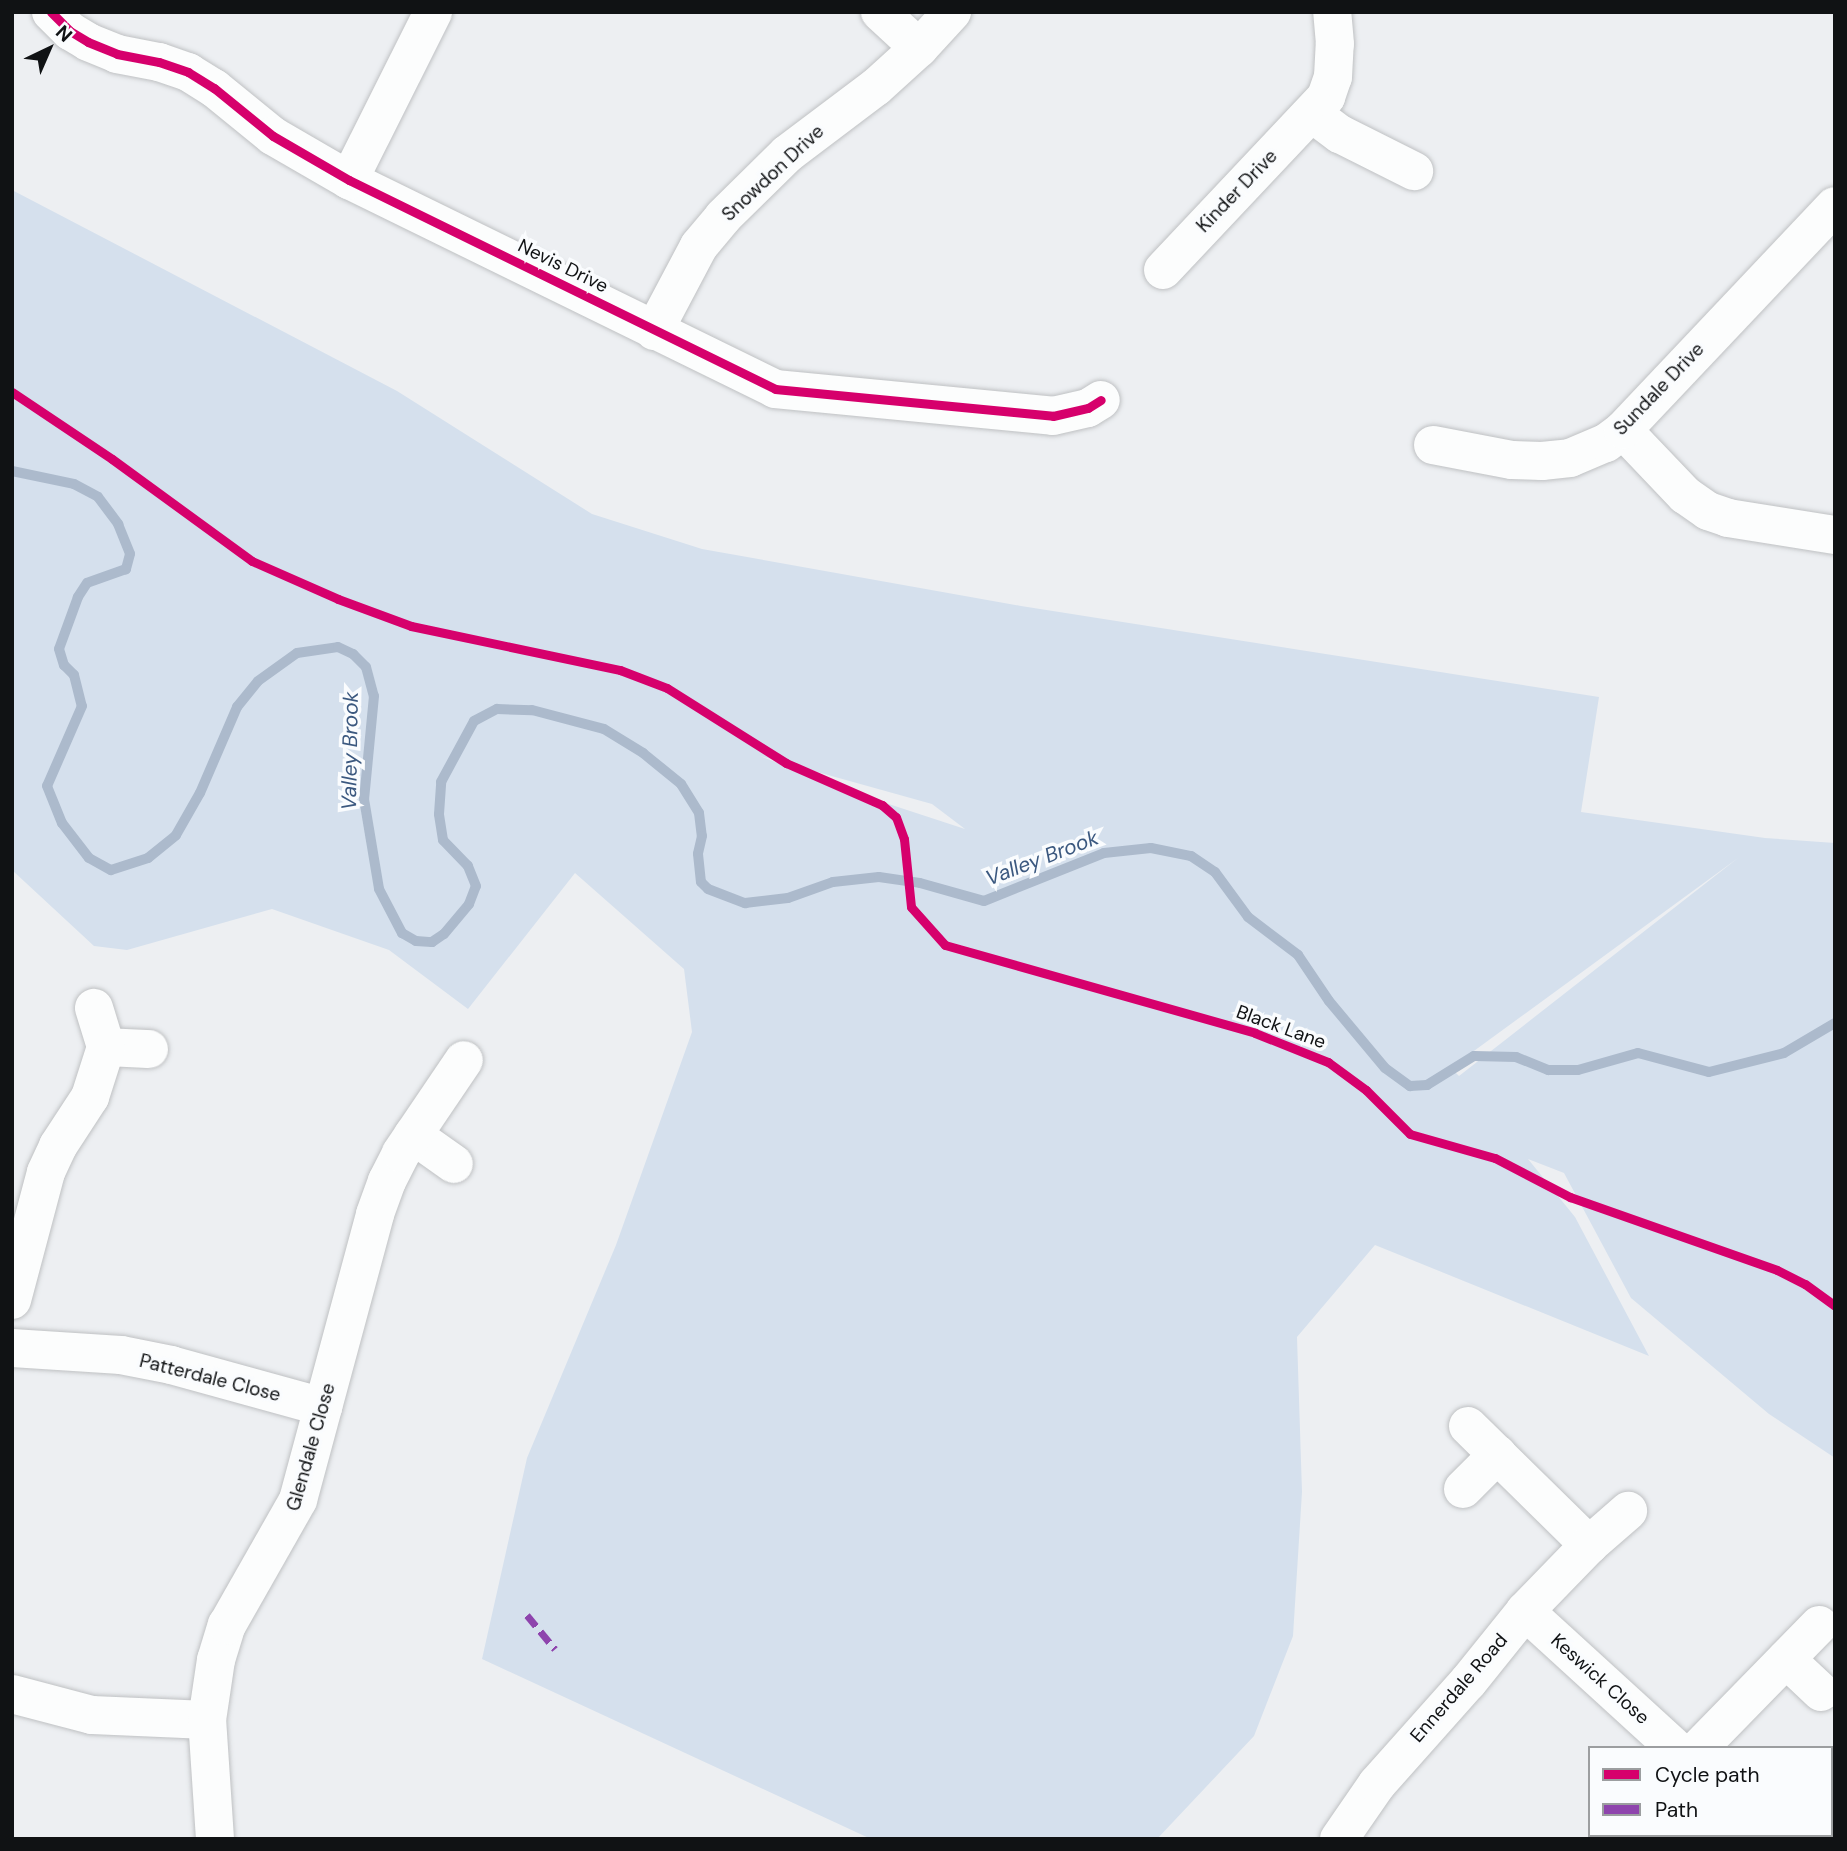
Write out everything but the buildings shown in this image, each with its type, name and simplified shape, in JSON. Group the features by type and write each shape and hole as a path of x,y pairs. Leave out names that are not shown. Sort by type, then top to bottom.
{"street":[{"name":"Nevis Drive","path":"51,12 70,31 88,42 117,54 159,62 188,72 214,88 273,136 349,180 744,377 775,389 801,394 1053,416 1088,408 1101,400"},
{"path":"349,180 433,12"},
{"path":"880,12 919,48"},
{"name":"Snowdon Drive","path":"653,331 699,246 723,218 787,154 876,87 953,12"},
{"name":"Kinder Drive","path":"1163,270 1313,114 1326,97 1333,77 1335,44 1332,12"},
{"path":"1313,114 1340,134 1414,171"},
{"name":"Sundale Drive","path":"1433,445 1512,460 1542,461 1588,452 1623,430 1835,206"},
{"path":"1623,430 1685,495 1708,511 1728,518 1835,535"},
{"path":"12,1300 46,1172 58,1146 90,1097 106,1047 94,1008"},
{"path":"106,1047 149,1049"},
{"name":"Glendale Close","path":"215,1839 206,1720 216,1660 227,1625 299,1500 374,1214 387,1181 464,1060"},
{"path":"414,1135 454,1164"},
{"name":"Patterdale Close","path":"12,1348 121,1355 171,1365 323,1407"},
{"path":"1468,1426 1590,1545"},
{"path":"1463,1489 1499,1454"},
{"name":"Ennerdale Road","path":"1339,1839 1377,1784 1468,1682 1525,1611 1628,1511"},
{"name":"Keswick Close","path":"1525,1611 1673,1746"},
{"path":"1701,1746 1819,1625"},
{"path":"1786,1659 1821,1692"},
{"path":"12,1694 92,1715 206,1720"}],"shaded area":[{"path":"12,190 397,391 592,514 702,549 1021,606 1599,697 1581,812 1765,838 1835,843 1835,1458 1769,1414 1631,1298 1564,1173 1528,1159 1575,1217 1649,1356 1375,1245 1297,1337 1302,1492 1293,1636 1254,1736 1157,1839 871,1839 482,1659 527,1458 616,1245 692,1032 684,969 575,873 468,1009 389,950 272,909 127,950 94,946 12,870","holes":["760,756 932,804 965,829 849,791","1738,858 1459,1076 1451,1068 1452,1067"]}],"waterway":[{"name":"Valley Brook","path":"12,471 74,484 98,497 118,524 130,554 126,569 87,583 78,597 59,649 64,665 74,675 82,706 47,786 62,823 89,858 111,870 148,858 176,835 200,793 237,707 258,681 297,653 338,647 353,654 366,667 374,696 364,799 379,889 402,933 416,941 432,942 444,934 469,904 476,886 468,866 443,840 439,814 441,782 474,721 497,709 532,710 604,729 643,753 681,784 699,813 702,836 698,854 701,882 708,889 745,903 788,898 833,882 879,877 920,883 984,901 1104,853 1151,848 1191,856 1215,872 1248,917 1298,955 1329,1001 1385,1068 1410,1086 1427,1085 1474,1056 1516,1057 1548,1070 1578,1070 1638,1053 1709,1072 1784,1053 1835,1023"}],"marked path":[{"path":"527,1615 555,1649"}],"cycle path":[{"path":"51,12 70,31 88,42 117,54 159,62 188,72 214,88 273,136 349,180 775,389 1053,416 1088,408 1101,400"},
{"name":"Black Lane","path":"12,392 112,459 252,561 338,599 411,626 620,670 667,688 786,763 882,805 896,817 904,839 911,907 945,945 1255,1033 1328,1062 1366,1090 1410,1134 1495,1158 1570,1197 1777,1270 1805,1284 1835,1306"}]}
